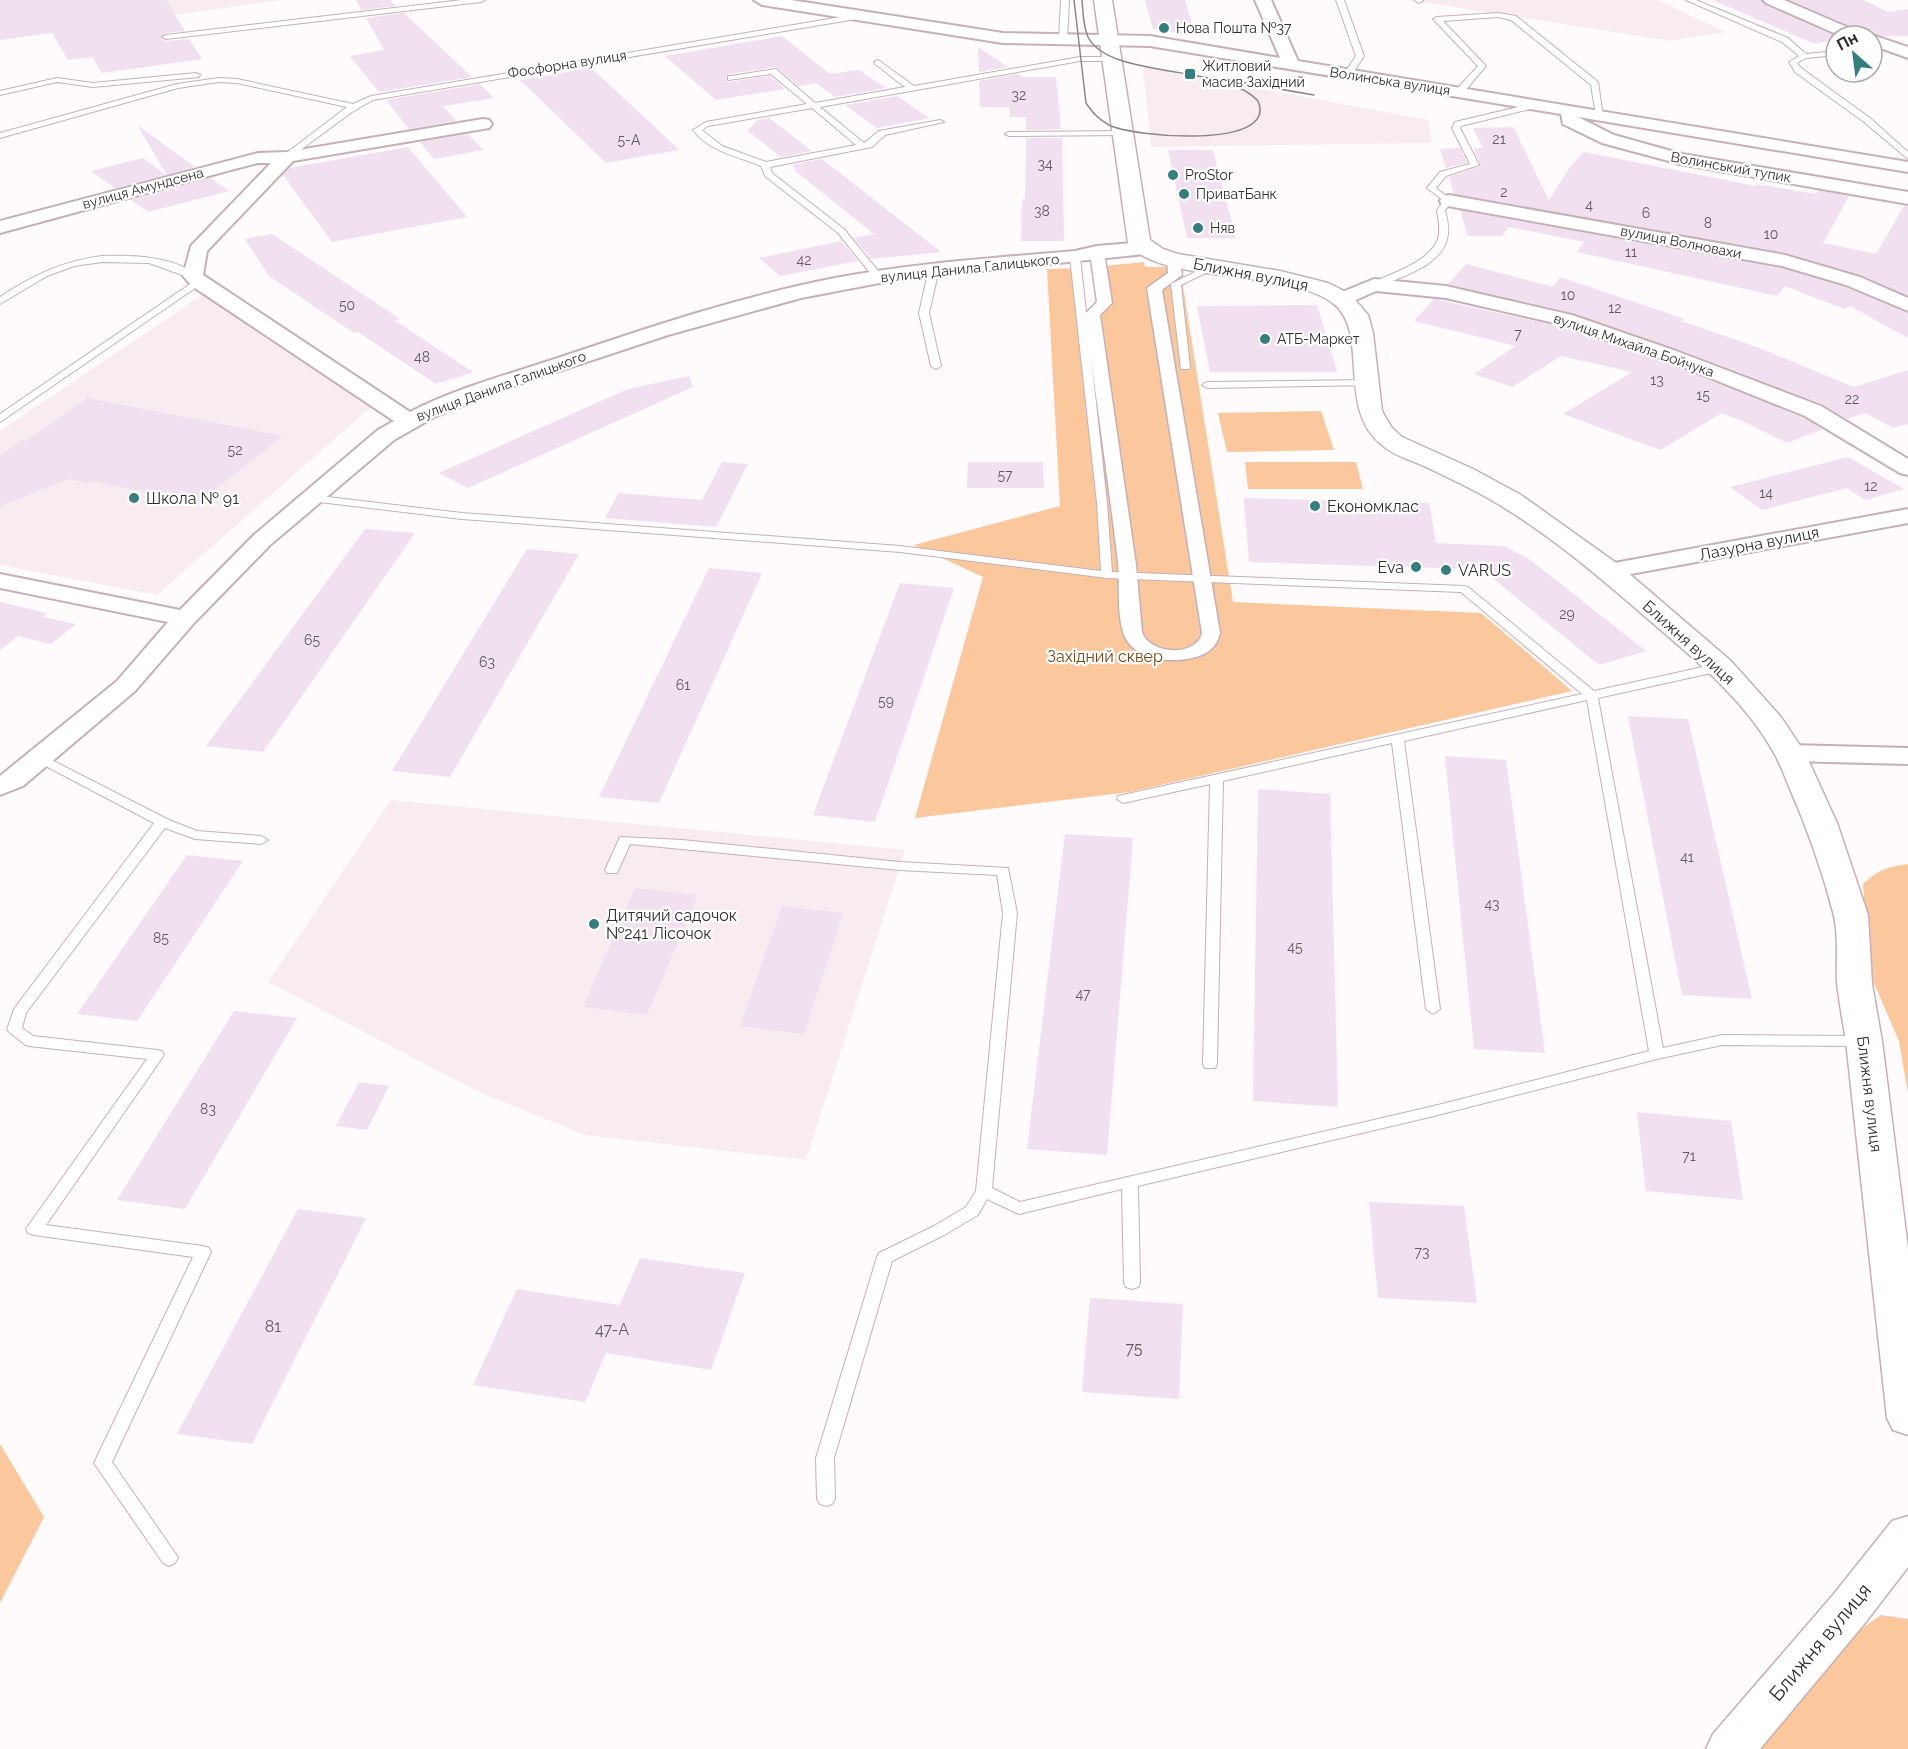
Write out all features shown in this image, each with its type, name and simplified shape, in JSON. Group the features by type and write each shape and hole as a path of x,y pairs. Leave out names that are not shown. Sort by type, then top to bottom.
{"street":[{"name":"Волинська вулиця","path":"762,0 1003,38 1064,40 1110,50 1150,41 1908,167"},
{"path":"1103,0 1139,243 1145,248"},
{"path":"1263,0 1291,64"},
{"path":"1771,0 1827,24"},
{"path":"1884,46 1908,53"},
{"name":"Волинський тупик","path":"1569,110 1569,120 1586,130 1608,139 1680,159 1908,198"},
{"path":"287,157 483,124"},
{"name":"вулиця Амундсена","path":"0,226 223,166 258,158 287,157"},
{"name":"Фосфорна вулиця","path":"196,279 198,250 287,157"},
{"name":"вулиця Волновахи","path":"1449,201 1785,261 1853,281 1908,305"},
{"name":"вулиця Данила Галицького","path":"0,788 13,780 126,686 185,618 262,540 386,435 408,420 483,391 686,321 756,302 878,277 934,269 1075,257 1097,252 1145,248"},
{"name":"Ближня вулиця","path":"1145,248 1174,260 1320,288 1342,299 1356,315 1361,333 1370,411 1382,432 1393,442 1464,475 1512,501 1609,571 1721,666 1770,723 1790,753 1821,824 1851,915 1855,984 1864,1041 1908,1418"},
{"path":"1097,252 1105,303 1092,314 1136,639 1150,650 1174,654 1197,651 1210,640 1202,578 1154,288 1175,274 1174,260"},
{"path":"196,279 408,420"},
{"name":"вулиця Михайла Бойчука","path":"1342,299 1374,285 1446,292 1565,319 1672,356 1813,411 1908,468"},
{"name":"Лазурна вулиця","path":"1609,571 1908,516"},
{"path":"0,581 185,618"},
{"path":"1790,753 1908,756"},
{"name":"Ближня вулиця","path":"1730,1749 1849,1609 1908,1534"}],"lane":[{"path":"166,38 481,0"},
{"path":"1064,40 1065,0"},
{"path":"1340,0 1360,56 1348,74"},
{"path":"1690,0 1785,40 1804,56"},
{"name":"Фосфорна вулиця","path":"287,157 315,138 352,106 371,98 865,15"},
{"path":"1459,92 1482,66 1437,19 1498,15 1513,18 1595,84 1600,115"},
{"path":"940,122 882,134 869,145 765,165 729,152 701,136 697,130 706,124 1080,59 1110,50"},
{"path":"1824,54 1804,56 1793,62 1798,70 1867,120 1908,156"},
{"path":"878,63 912,89"},
{"path":"731,78 773,71 862,146"},
{"path":"0,93 57,80 93,85 198,74 219,80"},
{"path":"0,136 177,86 219,80 237,81 352,106"},
{"path":"1374,285 1433,256 1444,236 1441,210 1449,201 1431,188 1443,174 1475,165 1456,128 1458,124 1535,105"},
{"path":"1009,134 1122,133"},
{"path":"765,165 768,174 841,231 878,277"},
{"path":"1075,257 1101,492 1107,575"},
{"path":"0,301 44,274 70,265 102,259 139,260 164,264 196,279 0,419"},
{"path":"1185,367 1176,284 1213,266"},
{"path":"934,269 924,313 936,366"},
{"path":"1207,385 1368,383"},
{"path":"311,498 462,516 900,549 1107,575 1464,589 1592,696 1657,1054"},
{"path":"1123,799 1721,666"},
{"path":"1397,737 1433,1009"},
{"path":"40,758 162,822 195,835 261,840"},
{"path":"1210,1064 1217,777"},
{"path":"162,822 19,1012 14,1030 29,1041 157,1055 34,1229 203,1252 103,1463 169,1558"},
{"path":"612,870 625,840 900,866 1003,871 1010,913 984,1191 972,1211 940,1230 885,1257 825,1458 826,1499"},
{"path":"984,1191 1020,1208 1434,1112 1657,1054 1722,1040 1864,1041"},
{"path":"1130,1182 1132,1283"}],"shaded area":[{"path":"0,0 281,0 0,40"},
{"path":"1408,0 1658,0 1725,32 1671,41"},
{"path":"1143,67 1428,120 1432,143 1151,147"},
{"name":"Школа № 91","path":"202,295 372,406 157,595 0,565 0,431"},
{"name":"Дитячий садочок №241 Лісочок","path":"391,800 905,850 806,1160 585,1135 477,1091 268,982"}],"green space":[{"name":"Західний сквер","path":"1144,262 1145,267 1180,267 1233,602 1481,613 1572,691 1130,792 915,818 983,577 914,545 1060,506 1047,269 1077,268 1082,314 1092,314 1105,303 1104,266"},
{"path":"1321,411 1334,450 1227,452 1218,413"},
{"path":"1245,462 1356,462 1363,489 1248,489"},
{"path":"1908,864 1908,1093 1899,1041 1870,974 1863,884 1883,870"},
{"path":"0,1444 44,1517 0,1603"},
{"path":"1881,1615 1908,1619 1908,1749 1760,1749 1790,1699 1839,1645"}],"building":[{"path":"0,0 166,0 185,31 166,33 160,38 166,41 189,39 202,59 102,73 92,57 68,60 52,33 0,40"},
{"path":"356,0 390,0 396,6 361,10"},
{"path":"1145,0 1185,0 1195,36 1153,29"},
{"path":"1713,0 1761,0 1765,5 1824,31 1824,42 1815,44"},
{"path":"1790,0 1864,0 1888,12 1908,9 1908,36 1884,36 1884,24 1846,24"},
{"path":"404,13 472,77 379,92 350,56 384,50 366,18"},
{"path":"782,36 830,74 859,70 886,88 835,97 816,83 799,86 776,67 728,74 726,80 728,82 770,76 785,89 716,100 665,56"},
{"path":"978,47 1008,67 979,72"},
{"path":"591,68 679,150 606,163 520,80"},
{"path":"1018,74 1023,77 1056,77 1061,129 1026,130 1026,117 1010,117 1009,107 980,107 979,81"},
{"path":"480,84 494,98 443,106 456,121 409,129 386,100"},
{"path":"897,96 929,118 877,128 845,105"},
{"path":"769,118 812,151 781,157 748,131 757,120"},
{"path":"137,125 195,167 167,175"},
{"path":"1513,127 1549,200 1570,167 1584,152 1756,186 1757,184 1816,194 1818,190 1849,196 1823,243 1876,254 1904,206 1908,206 1908,296 1861,275 1785,253 1454,194 1449,177 1481,166 1473,148 1483,148 1473,128"},
{"path":"468,134 483,150 434,159 420,142"},
{"path":"1026,138 1062,138 1064,241 1021,241 1022,199 1025,199"},
{"path":"408,147 467,217 332,242 283,175 289,168"},
{"path":"1460,148 1467,163 1446,168 1440,149"},
{"path":"1168,150 1213,150 1236,238 1187,238"},
{"path":"143,158 166,175 115,188 91,171"},
{"path":"822,159 941,252 871,259 854,238 874,234 794,170 797,169 791,165"},
{"path":"210,178 229,191 148,212 131,200"},
{"path":"1460,210 1781,268 1845,287 1908,313 1908,338 1850,306 1844,309 1785,286 1777,296 1577,252 1584,242 1509,227 1502,236 1468,236"},
{"path":"272,234 400,319 394,320 473,372 436,384 269,276 245,239"},
{"path":"841,241 858,261 780,276 759,258"},
{"path":"1466,264 1553,287 1560,277 1685,319 1681,321 1757,347 1854,387 1908,370 1908,424 1893,428 1865,413 1847,419 1822,404 1680,350 1573,313 1448,284"},
{"path":"1434,299 1558,326 1664,362 1804,418 1823,429 1787,443 1722,413 1660,450 1563,414 1632,372 1561,356 1512,387 1474,374 1516,346 1414,321"},
{"name":"АТБ-Маркет","path":"1317,305 1337,372 1210,372 1197,306"},
{"path":"689,376 693,387 468,488 439,473 628,389"},
{"path":"87,398 283,436 198,503 90,481 87,483 69,479 0,506 0,456 22,440 26,441"},
{"path":"1848,457 1904,489 1865,500 1847,488 1762,510 1730,487"},
{"path":"722,462 748,464 716,527 605,518 619,493 702,500"},
{"path":"968,462 1043,462 1044,488 967,488"},
{"path":"1244,498 1429,503 1436,543 1504,546 1529,559 1646,651 1599,665 1490,576 1470,569 1249,562"},
{"path":"365,529 415,533 263,752 206,746"},
{"path":"527,549 579,554 450,777 392,771"},
{"path":"709,568 762,573 659,803 599,797"},
{"path":"900,583 954,588 875,822 813,815"},
{"path":"0,602 47,613 43,617 76,624 51,644 18,636 0,650"},
{"path":"1628,716 1688,719 1752,999 1682,995"},
{"path":"1445,756 1506,760 1545,1053 1474,1049"},
{"path":"1258,789 1330,794 1338,1107 1253,1101"},
{"path":"1065,834 1133,838 1107,1155 1027,1149"},
{"path":"187,855 243,861 137,1021 77,1014"},
{"path":"635,888 698,895 647,1015 583,1007"},
{"path":"782,906 843,913 804,1034 740,1026"},
{"path":"234,1011 297,1018 185,1209 117,1200"},
{"path":"359,1082 389,1086 367,1130 336,1126"},
{"path":"1637,1112 1731,1121 1743,1200 1646,1191"},
{"path":"1369,1202 1464,1206 1477,1303 1378,1298"},
{"path":"298,1209 366,1218 252,1444 177,1434"},
{"path":"640,1258 745,1273 711,1370 606,1353 585,1402 473,1385 517,1289 620,1305"},
{"path":"1090,1298 1183,1304 1179,1399 1082,1392"}],"tram line":[{"path":"1074,0 1086,103 1105,123 1145,133 1200,136 1226,133 1247,127 1259,117 1258,101 1242,89 1195,75 1119,60 1100,51 1086,33 1082,0"},
{"path":"1239,82 1314,95"}],"place":[{"name":"Нова Пошта №37","path":"1164,28"},
{"name":"Житловий масив Західний","path":"1190,74"},
{"name":"ProStor","path":"1173,175"},
{"name":"ПриватБанк","path":"1184,194"},
{"name":"Няв","path":"1198,228"},
{"name":"АТБ-Маркет","path":"1265,339"},
{"name":"Школа № 91","path":"134,498"},
{"name":"Економклас","path":"1315,506"},
{"name":"Eva","path":"1416,567"},
{"name":"VARUS","path":"1446,570"},
{"name":"Дитячий садочок №241 Лісочок","path":"594,924"}]}
